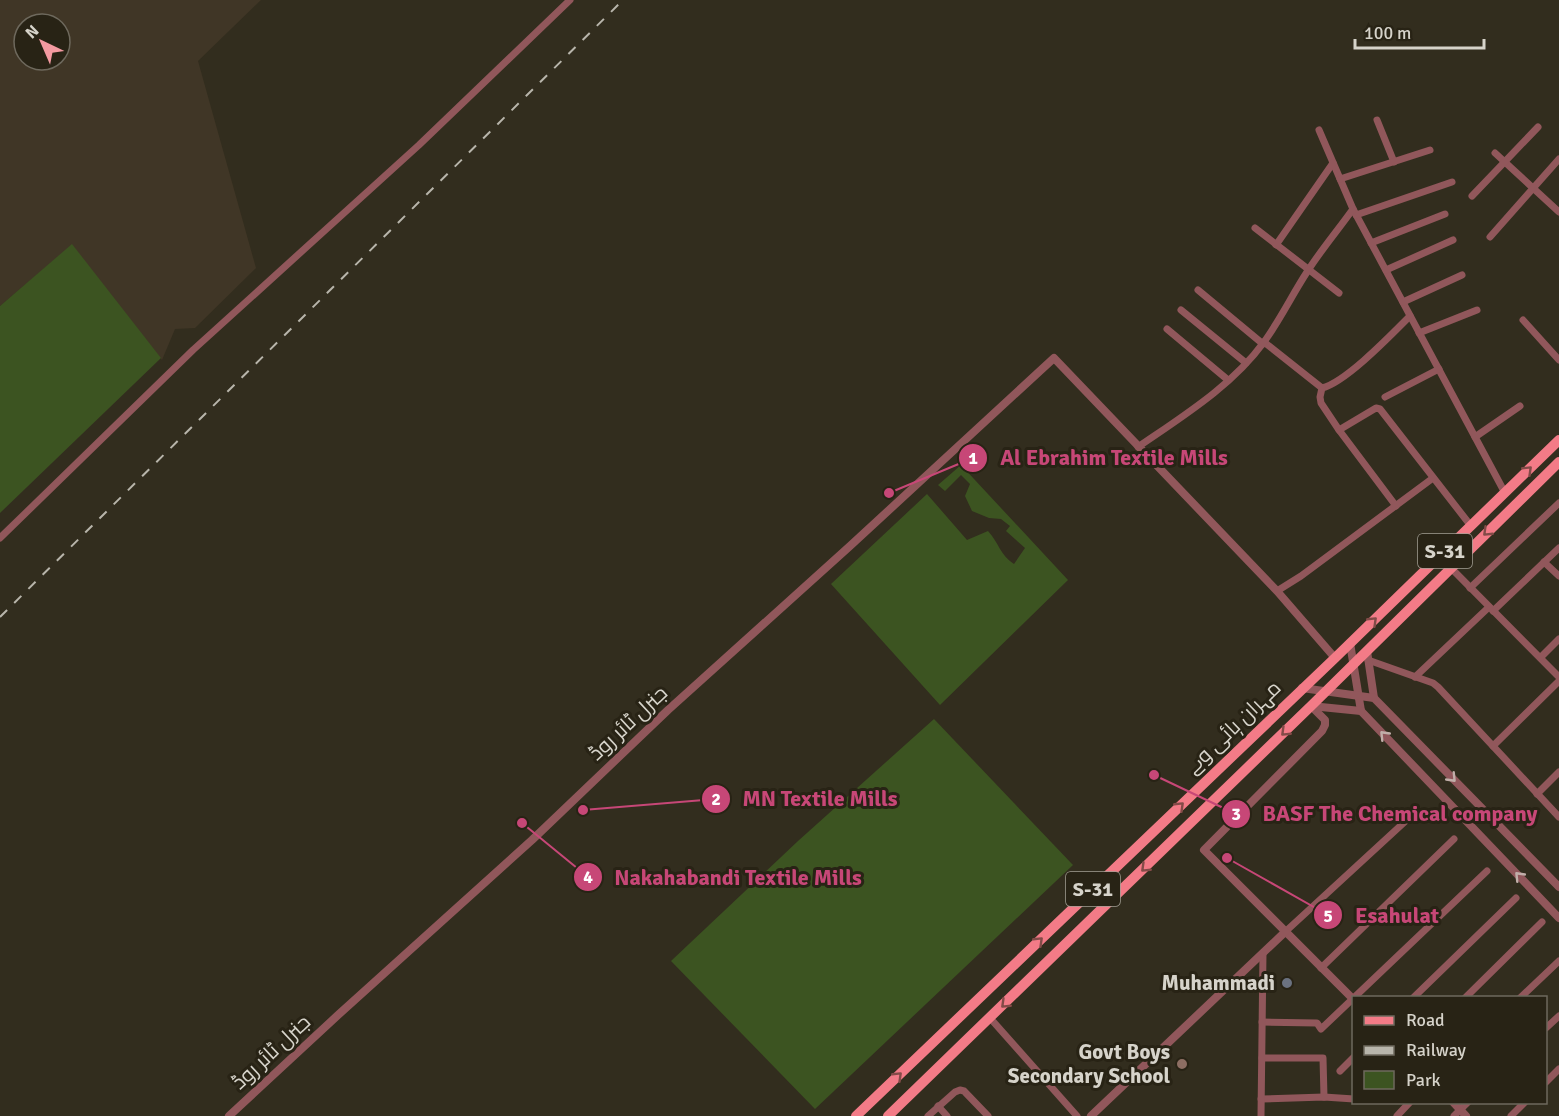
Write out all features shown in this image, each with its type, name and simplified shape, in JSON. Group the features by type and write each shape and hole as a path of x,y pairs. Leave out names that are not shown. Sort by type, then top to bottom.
{"main road":[{"name":"مہران ہائی وے","path":"855,1116 1335,658 1559,440"},
{"name":"مہران ہائی وے","path":"888,1116 1353,664 1367,656 1451,568 1559,462"}],"street":[{"path":"0,538 193,350 419,146 570,0"},
{"path":"1377,120 1394,162"},
{"path":"1472,196 1538,127"},
{"path":"1319,130 1354,212 1505,493"},
{"path":"1340,179 1430,150"},
{"path":"1495,153 1559,212"},
{"path":"1490,237 1559,159"},
{"path":"1276,244 1333,163"},
{"path":"1335,658 1277,591 1138,447 1199,404 1228,380 1264,343 1308,270 1354,212 1452,182"},
{"path":"1371,243 1445,214"},
{"path":"1256,228 1339,293"},
{"path":"1386,270 1453,240"},
{"path":"1403,303 1462,275"},
{"path":"1198,290 1322,388"},
{"path":"1181,310 1245,363"},
{"path":"1419,333 1477,310"},
{"path":"1322,388 1331,385 1354,368 1410,316"},
{"path":"1523,320 1559,360"},
{"path":"1167,329 1228,380"},
{"name":"جنرل ٹائر روڈ","path":"229,1116 532,840 668,710 1053,358 1138,447"},
{"path":"1385,397 1438,369"},
{"path":"1322,388 1321,403 1396,506"},
{"path":"1475,437 1520,406"},
{"path":"1339,430 1376,408 1380,409 1471,526"},
{"path":"1277,591 1301,576 1433,477"},
{"path":"1470,588 1559,503"},
{"path":"1414,678 1559,548"},
{"path":"1544,562 1559,576"},
{"path":"1451,568 1559,679 1492,746"},
{"path":"1540,657 1559,639"},
{"path":"1350,643 1361,711 1559,918"},
{"path":"1367,656 1438,687 1559,817"},
{"path":"1367,656 1374,698 1559,887"},
{"path":"1302,688 1374,698"},
{"path":"1311,706 1361,711"},
{"path":"1311,706 1325,720 1322,731 1204,850 1352,999"},
{"path":"1537,794 1559,772"},
{"path":"1092,1116 1285,932 1410,817"},
{"path":"1321,968 1454,839"},
{"path":"1357,996 1487,871"},
{"path":"1415,996 1516,898"},
{"path":"1467,996 1542,922"},
{"path":"1261,1116 1263,953"},
{"path":"1522,996 1559,961"},
{"path":"1262,1022 1317,1023 1321,1029 1352,1001"},
{"path":"1547,1027 1559,1016"},
{"path":"990,1018 1077,1116"},
{"path":"1262,1058 1323,1058 1324,1097"},
{"path":"1340,1071 1352,1058"},
{"path":"1547,1081 1559,1070"},
{"path":"928,1116 960,1090 964,1091 988,1116"},
{"path":"1261,1099 1324,1097 1352,1099"},
{"path":"1396,1116 1408,1104"},
{"path":"1511,1116 1523,1104"},
{"path":"938,1106 947,1116"}],"shaded area":[{"path":"0,0 261,0 198,61 256,268 195,328 175,329 162,360 72,245 0,306"}],"green space":[{"path":"72,244 161,358 0,513 0,306"},
{"path":"961,465 1068,580 940,705 831,584 927,494 967,540 988,531 1006,557 1014,564 1025,548 1006,531 1010,526 1001,519 989,518 972,511 965,496 970,484 961,475 945,491 938,485"},
{"path":"934,719 1073,865 815,1109 671,961 798,841"}],"railway":[{"path":"0,617 623,0"}],"place":[{"name":"Al Ebrahim Textile Mills","path":"889,493"},
{"name":"BASF The Chemical company","path":"1154,775"},
{"name":"MN Textile Mills","path":"583,810"},
{"name":"Nakahabandi Textile Mills","path":"522,823"},
{"name":"Esahulat","path":"1227,858"},
{"name":"Muhammadi","path":"1287,983"},
{"name":"Govt Boys Secondary School","path":"1182,1064"}]}
